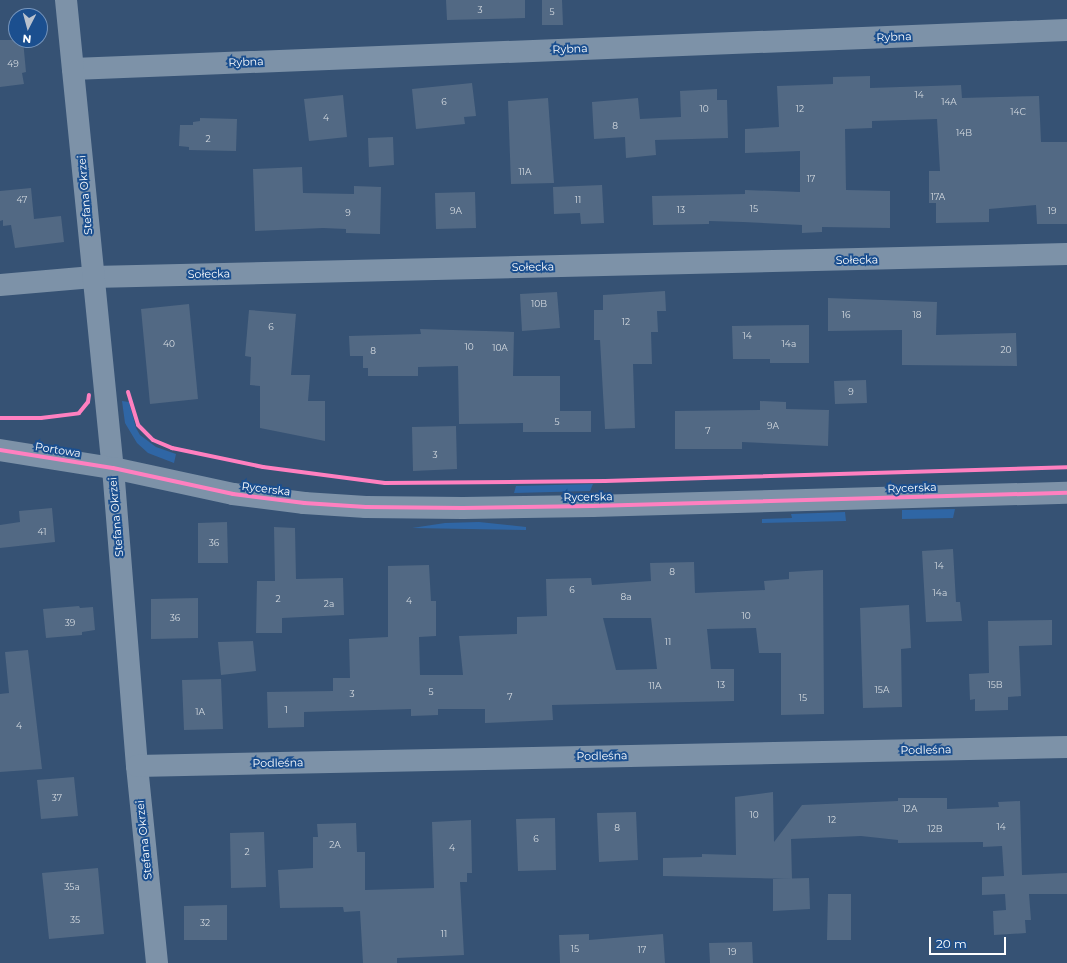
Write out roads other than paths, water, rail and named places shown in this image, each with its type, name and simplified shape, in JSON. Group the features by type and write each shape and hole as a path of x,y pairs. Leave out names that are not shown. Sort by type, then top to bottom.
{"street":[{"name":"Stefana Okrzei","path":"66,0 112,468 137,766 157,963"},
{"name":"Rybna","path":"73,69 1067,30"},
{"name":"Sołecka","path":"0,285 93,277 1067,254"},
{"name":"Portowa","path":"0,450 112,468"},
{"name":"Rycerska","path":"112,468 233,494 304,503 366,507 463,508 592,506 1067,493"},
{"name":"Podleśna","path":"137,766 1067,747"}]}
